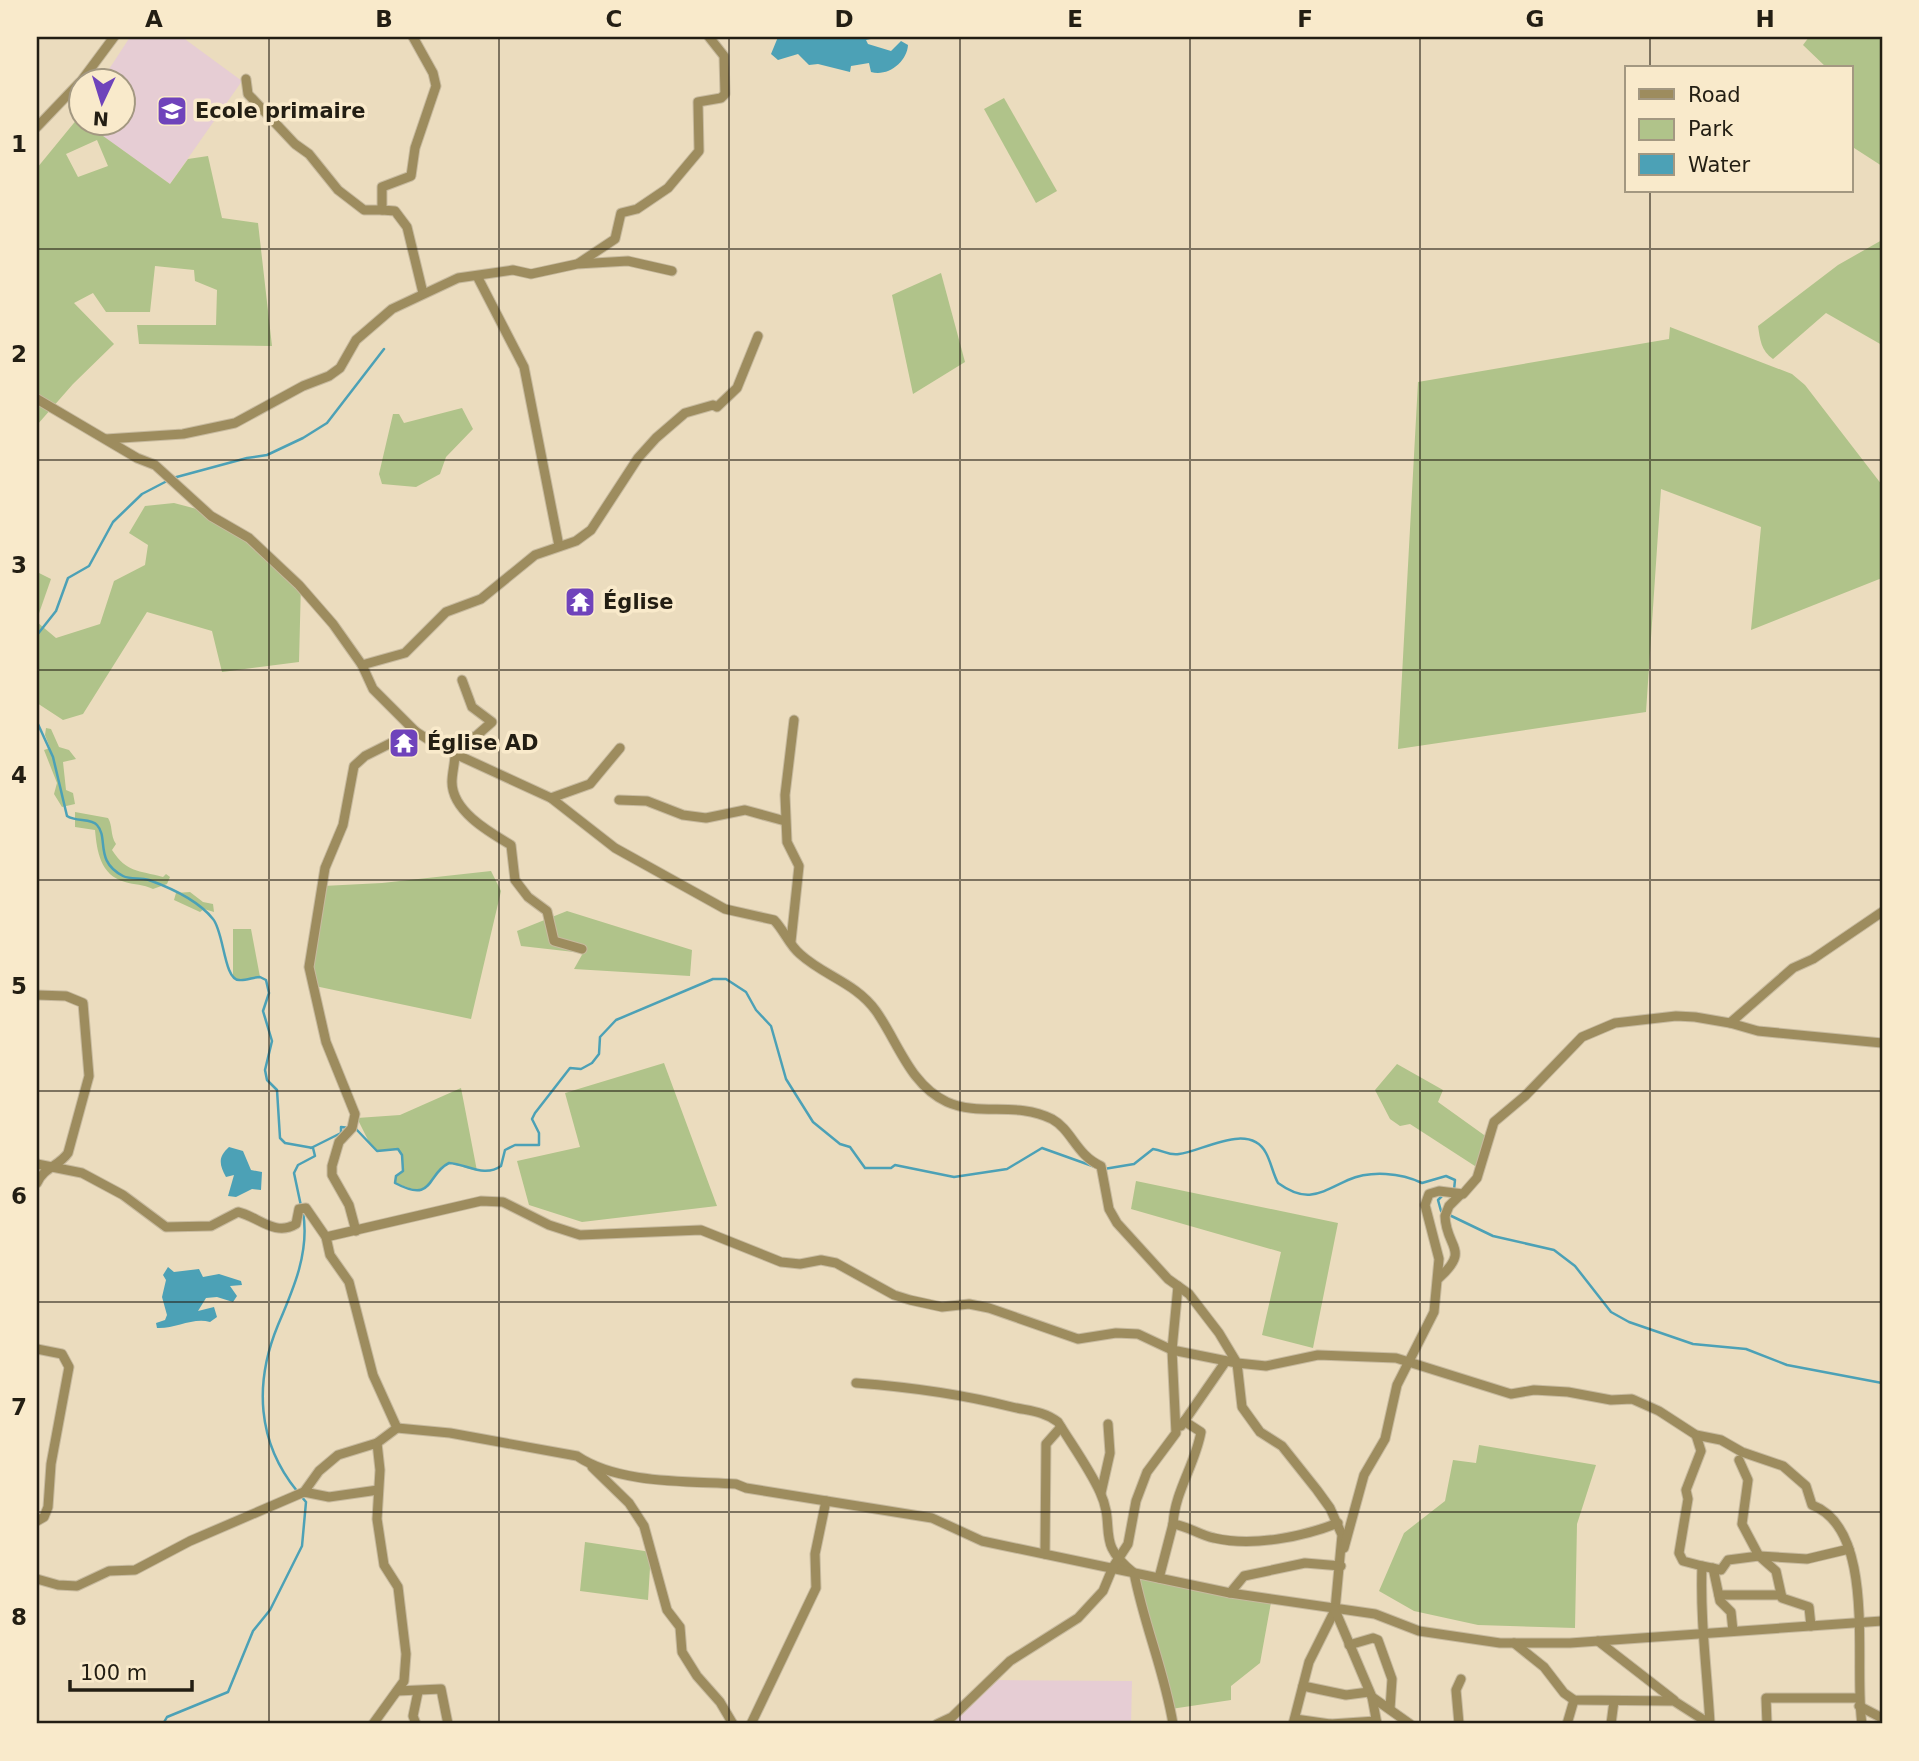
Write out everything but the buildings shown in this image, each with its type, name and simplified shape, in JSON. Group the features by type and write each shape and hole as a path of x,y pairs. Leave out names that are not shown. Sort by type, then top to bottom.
{"street":[{"path":"92,66 114,37"},
{"path":"382,210 382,187 411,176 415,148 423,128 427,105 435,91 433,72 413,37"},
{"path":"577,264 608,246 615,239 621,213 643,205 667,187 699,150 698,103 721,98 725,94 724,56 709,37"},
{"path":"246,79 248,94 295,144 309,154 338,190 364,209 395,211 407,227 423,293"},
{"path":"37,127 66,97"},
{"path":"106,439 183,434 236,423 279,402 303,386 329,376 341,368 356,340 392,309 458,278 513,270 531,274 577,264 628,261 672,271"},
{"path":"477,276 524,367 559,546"},
{"path":"362,666 405,653 446,612 481,600 534,555 576,541 591,530 638,458 666,428 685,413 713,405 717,407 737,387 758,336"},
{"path":"37,399 155,465 211,516 249,538 333,624 362,666 373,690 415,731 443,748 551,798 615,848 725,909 774,920 798,952 825,973 857,989 874,1009 920,1083 935,1095 949,1103 979,1109 1020,1107 1060,1124 1079,1151 1104,1169 1110,1209 1117,1223 1147,1258 1189,1294 1219,1333 1237,1363 1242,1407 1260,1432 1282,1446 1324,1499 1338,1523 1342,1553 1335,1610 1309,1662 1294,1722 1377,1723 1371,1694 1335,1610"},
{"path":"443,748 476,736 492,722 472,706 462,680"},
{"path":"791,943 799,866 787,842 785,795 794,720"},
{"path":"356,1231 349,1205 332,1175 339,1142 352,1128 355,1114 326,1042 309,967 325,868 343,825 354,766 365,756 415,731"},
{"path":"551,798 590,784 620,748"},
{"path":"456,754 452,783 456,800 470,815 511,845 515,880 528,897 547,911 554,941 582,948"},
{"path":"619,800 647,801 683,814 706,818 745,810 785,821"},
{"path":"1730,1023 1793,968 1813,959 1882,912"},
{"path":"37,995 58,995 80,1000 87,1020 89,1080 82,1092 68,1153 60,1162 51,1165 37,1183"},
{"path":"1439,1278 1454,1264 1457,1253 1445,1216 1477,1178 1494,1122 1525,1096 1581,1037 1615,1023 1676,1016 1730,1023 1758,1031 1882,1043"},
{"path":"37,1164 82,1172 166,1227 211,1226 238,1212 259,1223 286,1228 296,1224 302,1207 326,1237 330,1255 349,1282 373,1376 397,1428"},
{"path":"1342,1553 1351,1530 1358,1490 1385,1439 1397,1385 1434,1312 1439,1278 1437,1243 1425,1205 1433,1191 1460,1195"},
{"path":"326,1237 481,1201 503,1202 549,1225 580,1235 701,1230 780,1262 800,1264 821,1260 836,1263 894,1295 910,1300 942,1307 969,1304 989,1308 1078,1339 1116,1333 1138,1334 1172,1350 1266,1366 1318,1355 1396,1358 1427,1365 1460,1379 1511,1394 1534,1390 1568,1392 1611,1400 1632,1399 1696,1435 1721,1440 1742,1452 1783,1466 1806,1486 1812,1504 1826,1510 1836,1521 1849,1549 1859,1622 1859,1702 1862,1724"},
{"path":"1176,1433 1172,1350 1178,1286"},
{"path":"37,1349 62,1354 69,1367 51,1464 49,1501 44,1517 37,1521"},
{"path":"937,1724 952,1717 1010,1661 1078,1618 1103,1591 1128,1545 1136,1501 1147,1472 1226,1361"},
{"path":"856,1383 916,1388 1049,1415 1061,1427 1101,1493 1116,1564"},
{"path":"1159,1578 1179,1489 1196,1452 1200,1432 1184,1421"},
{"path":"1101,1493 1110,1453 1108,1424"},
{"path":"1045,1554 1046,1444 1061,1427"},
{"path":"37,1579 58,1585 77,1586 109,1572 135,1570 190,1541 304,1492 318,1471 338,1455 377,1444 397,1428 450,1433 577,1456 593,1466 629,1503 644,1526 667,1610 680,1627 682,1652 697,1676 720,1702 733,1724"},
{"path":"1696,1435 1701,1451 1686,1490 1688,1499 1679,1553 1683,1561 1723,1570 1728,1560 1759,1556 1807,1559 1849,1549"},
{"path":"373,1724 404,1681 406,1654 398,1587 384,1565 377,1519 380,1458 377,1444"},
{"path":"1739,1460 1748,1480 1742,1524 1759,1556 1776,1571 1781,1595 1785,1600 1805,1604 1811,1626"},
{"path":"593,1466 661,1480 736,1483 746,1488 932,1518 982,1541 1045,1554 1116,1564 1135,1573 1230,1592 1335,1610 1376,1614 1419,1631 1514,1643 1598,1641 1882,1621"},
{"path":"304,1492 329,1497 379,1490"},
{"path":"751,1724 817,1588 815,1554 826,1501"},
{"path":"1173,1524 1186,1526 1213,1538 1236,1540 1301,1534 1338,1523"},
{"path":"1230,1592 1244,1576 1305,1563 1341,1566"},
{"path":"1598,1641 1700,1721 1710,1724 1701,1634 1702,1566"},
{"path":"1713,1568 1720,1601 1730,1609 1733,1632"},
{"path":"1135,1573 1142,1614 1169,1696 1173,1724"},
{"path":"1719,1595 1781,1595"},
{"path":"1349,1645 1373,1638 1378,1640 1392,1679 1390,1709"},
{"path":"1514,1643 1544,1667 1574,1700 1674,1701"},
{"path":"1459,1724 1456,1690 1461,1679"},
{"path":"1303,1686 1346,1695 1371,1694 1410,1724"},
{"path":"397,1691 441,1689 448,1724"},
{"path":"416,1724 413,1716 418,1692"},
{"path":"1767,1724 1766,1698 1859,1702 1882,1718"},
{"path":"1567,1724 1574,1700"},
{"path":"1611,1724 1614,1701"}],"shaded area":[{"name":"Ecole primaire","path":"130,37 182,37 242,81 170,184 102,136 136,136 136,66 111,66"},
{"path":"997,1680 1132,1681 1131,1724 952,1724"}],"green space":[{"path":"1809,37 1882,37 1882,166 1853,147 1853,66 1825,66 1803,45"},
{"path":"1004,98 1057,191 1036,203 984,109"},
{"path":"66,133 66,136 103,136 170,184 188,159 208,156 222,218 258,223 272,346 139,344 137,325 216,325 217,290 195,281 194,270 155,266 150,312 106,312 93,293 74,303 114,344 73,384 37,425 37,168","holes":["97,140 108,166 78,177 66,154"]},
{"path":"1882,240 1882,345 1826,313 1773,359 1769,356 1762,344 1758,326 1838,265"},
{"path":"941,273 965,362 913,394 892,295"},
{"path":"1670,327 1792,374 1805,385 1882,485 1882,578 1751,630 1761,527 1661,489 1646,712 1398,749 1418,382 1669,339"},
{"path":"462,408 473,429 446,457 440,474 416,487 382,484 379,474 393,414 399,414 404,423"},
{"path":"174,503 212,513 268,550 301,582 299,662 222,672 212,631 147,612 83,714 63,720 37,703 37,622 56,638 100,624 114,581 145,565 148,545 129,533 145,506"},
{"path":"37,572 51,579 37,619"},
{"path":"46,728 51,729 59,747 69,750 76,759 63,762 66,790 73,793 75,804 62,807 54,794 57,783 44,750 50,748 45,735"},
{"path":"75,812 108,818 116,844 112,850 117,857 134,870 163,877 166,874 170,877 167,884 153,889 125,882 110,874 101,861 95,830 75,827"},
{"path":"491,871 501,891 471,1019 315,986 310,974 323,886 382,883"},
{"path":"190,892 203,902 213,904 214,912 204,909 200,912 174,900 176,893"},
{"path":"567,911 692,950 690,976 574,969 583,953 521,946 517,931"},
{"path":"233,929 251,929 260,977 238,981 233,978"},
{"path":"664,1063 717,1206 582,1222 529,1205 517,1161 580,1147 565,1093"},
{"path":"1397,1064 1443,1090 1438,1102 1491,1140 1478,1168 1410,1124 1400,1126 1390,1119 1375,1090"},
{"path":"461,1088 477,1171 449,1163 418,1191 395,1183 396,1176 403,1171 402,1155 397,1149 377,1151 371,1146 357,1118 400,1115"},
{"path":"1136,1181 1338,1223 1313,1348 1262,1335 1281,1252 1131,1209"},
{"path":"1479,1445 1596,1465 1577,1524 1575,1628 1478,1625 1414,1611 1379,1591 1404,1533 1445,1501 1453,1460 1476,1463"},
{"path":"585,1542 651,1552 648,1600 580,1591"},
{"path":"1134,1573 1272,1597 1260,1663 1231,1686 1231,1700 1171,1709"}],"water":[{"path":"778,37 880,37 866,40 868,44 891,51 901,41 908,45 904,57 890,70 871,72 869,63 851,66 850,72 818,64 809,65 798,54 778,60 771,54"},
{"path":"229,1147 243,1151 251,1170 262,1172 261,1190 252,1189 236,1197 228,1196 234,1175 226,1177 221,1161"},
{"path":"168,1267 174,1272 199,1269 203,1277 219,1274 241,1281 242,1285 230,1286 237,1296 233,1302 217,1297 206,1298 198,1311 214,1307 217,1317 210,1322 197,1321 157,1328 156,1323 165,1320 167,1315 162,1297 166,1280 163,1275"}],"waterway":[{"path":"173,478 267,455 303,438 327,423 384,349"},
{"path":"37,635 56,611 68,578 89,566 113,522 142,494 167,481"},
{"path":"37,722 53,757 67,816 91,821 97,825 108,864 123,876 146,879 184,895 200,906 217,925 227,964 234,978 241,980 260,977 266,980 269,993 263,1011 272,1041 265,1070 267,1080 277,1090 280,1138 285,1143 313,1148 315,1156 298,1165 294,1173 301,1206"},
{"path":"356,1129 377,1151 398,1149 402,1155 403,1171 396,1176 395,1183 408,1189 424,1189 449,1163 482,1171 495,1169 501,1166 505,1150 515,1145 539,1145 539,1133 532,1119 535,1113 570,1068 581,1069 592,1063 599,1054 600,1037 616,1020 713,979 726,979 746,992 756,1010 771,1026 786,1079 813,1122 840,1144 850,1147 865,1168 891,1168 895,1165 954,1177 1007,1169 1042,1148 1098,1168"},
{"path":"311,1148 341,1133 341,1127 350,1128"},
{"path":"1104,1169 1134,1164 1153,1149 1175,1154 1224,1141 1248,1139 1258,1144 1266,1153 1278,1183 1297,1193 1313,1194 1357,1177 1376,1174 1395,1175 1422,1183 1446,1176 1455,1180 1454,1190"},
{"path":"1444,1194 1438,1200 1441,1211 1493,1236 1554,1250 1575,1266 1611,1312 1629,1322 1693,1344 1746,1349 1787,1365 1882,1383"},
{"path":"297,1491 274,1453 267,1432 263,1390 270,1347 299,1270 304,1242 303,1212"},
{"path":"163,1724 167,1717 228,1692 253,1631 270,1610 302,1546 306,1502 301,1496"}],"place":[{"name":"Ecole primaire","path":"172,111"},
{"name":"Église","path":"580,602"},
{"name":"Église AD","path":"404,743"}]}
